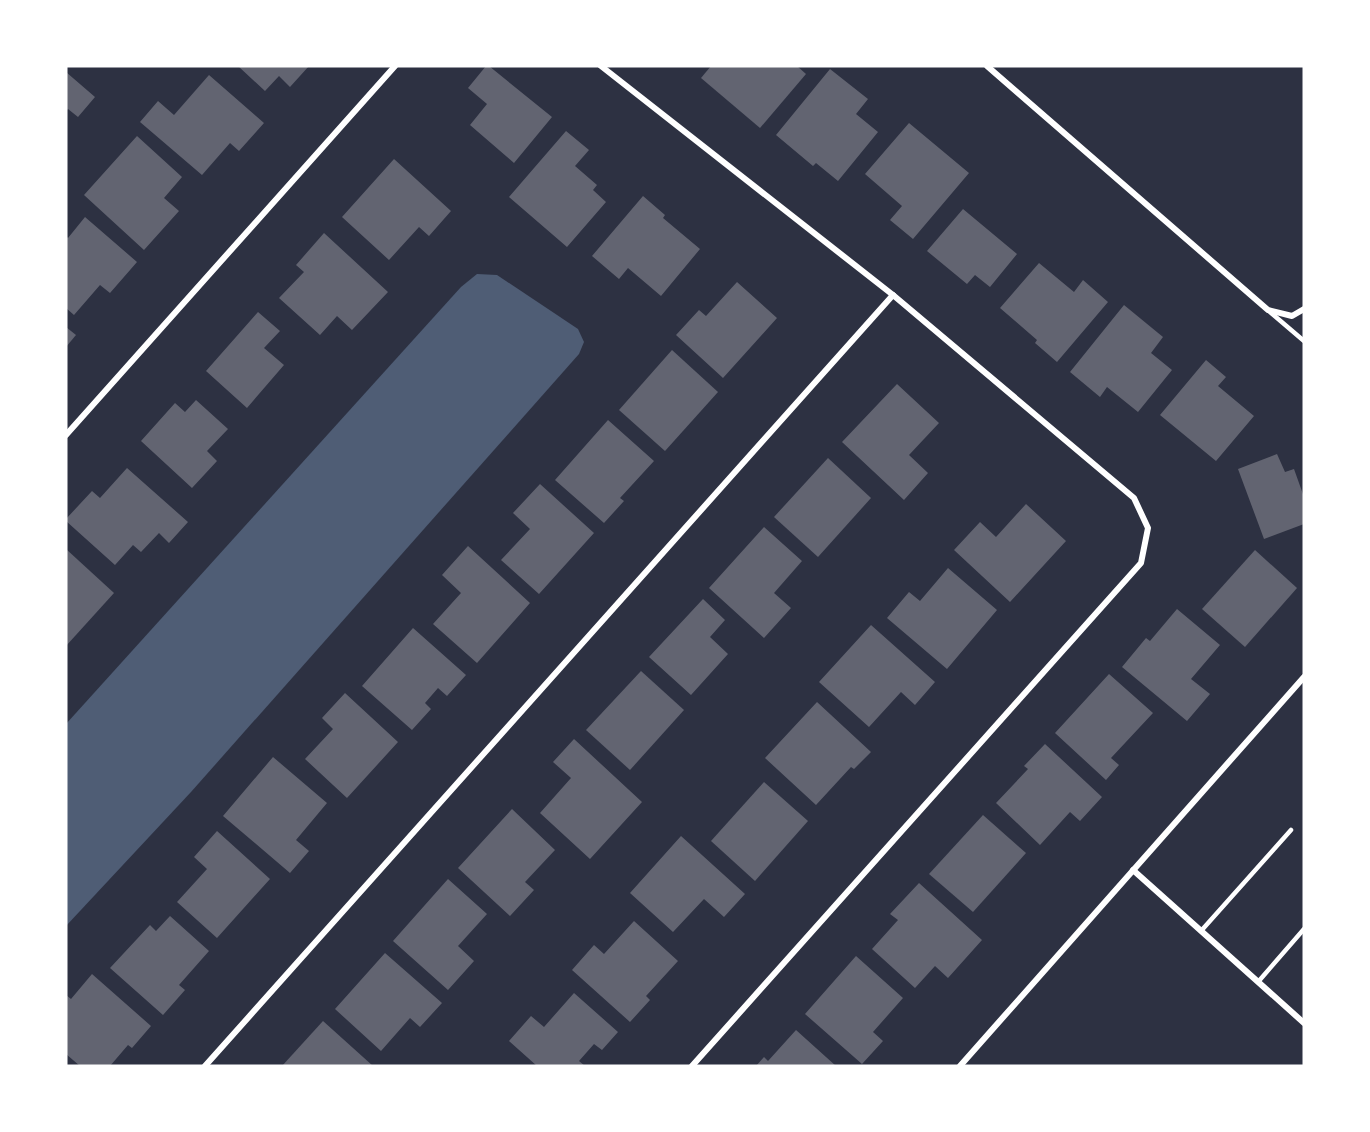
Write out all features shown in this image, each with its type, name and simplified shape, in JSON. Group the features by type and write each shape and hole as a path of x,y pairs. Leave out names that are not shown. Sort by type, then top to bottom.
{"street":[{"path":"66,435 395,66"},
{"path":"601,66 893,295 1134,498 1148,528 1141,563 692,1066"},
{"path":"987,66 1268,310 1292,316 1304,309"},
{"path":"205,1066 893,295"},
{"path":"960,1066 1304,677"},
{"path":"1133,870 1304,1023"}],"lane":[{"path":"1268,310 1304,341"},
{"path":"1202,931 1291,830"},
{"path":"1258,982 1304,929"}],"water":[{"path":"477,274 497,275 578,329 584,342 579,354 191,792 66,926 66,724 461,287"}],"building":[{"path":"238,66 309,66 290,87 279,76 265,91"},
{"path":"486,66 489,66 552,117 514,163 470,125 487,104 468,88"},
{"path":"711,66 797,66 806,74 760,128 701,78"},
{"path":"830,69 868,99 856,114 878,132 838,181 816,163 813,166 776,135"},
{"path":"66,72 95,97 78,117 68,109 66,111"},
{"path":"209,75 264,123 239,151 230,143 202,175 140,122 158,101 174,115"},
{"path":"909,123 969,173 913,239 890,220 902,206 865,174"},
{"path":"566,131 589,150 575,166 597,185 593,190 606,202 567,247 509,197"},
{"path":"137,136 182,177 164,198 179,211 144,250 84,195"},
{"path":"394,159 451,211 429,236 419,227 389,260 342,217"},
{"path":"643,196 665,215 663,218 700,249 661,296 628,268 619,279 592,256"},
{"path":"963,209 1017,254 990,287 975,275 967,284 927,251"},
{"path":"85,217 137,262 110,293 100,285 74,315 66,308 66,236 68,238"},
{"path":"324,233 388,292 352,330 337,316 320,335 279,298 304,272 296,265"},
{"path":"1039,263 1074,292 1083,280 1108,302 1057,362 1035,343 1037,340 1000,308"},
{"path":"737,282 777,318 723,378 676,335 699,310 706,316"},
{"path":"1124,305 1163,337 1151,353 1172,370 1138,412 1107,387 1100,397 1070,372"},
{"path":"258,312 280,331 264,348 284,365 247,408 206,371"},
{"path":"66,327 76,335 66,347"},
{"path":"672,350 718,392 665,451 619,410"},
{"path":"1206,360 1226,377 1218,386 1254,416 1216,461 1160,415"},
{"path":"897,384 939,423 909,455 928,473 904,500 842,442"},
{"path":"196,400 228,429 207,451 217,461 192,488 141,441 175,403 185,412"},
{"path":"608,420 654,461 620,498 624,501 604,523 555,480"},
{"path":"1277,454 1285,472 1294,469 1304,497 1304,524 1264,539 1238,469"},
{"path":"828,458 871,498 818,557 774,517"},
{"path":"127,468 188,522 169,543 159,533 141,552 133,545 115,565 66,519 92,491 100,498"},
{"path":"540,484 594,533 539,594 501,560 530,529 513,513"},
{"path":"1026,504 1066,541 1010,602 954,550 980,522 996,537"},
{"path":"764,527 802,561 774,593 791,608 764,638 709,588"},
{"path":"468,546 530,603 477,663 433,624 461,593 442,575"},
{"path":"66,549 114,593 66,646"},
{"path":"1255,550 1297,588 1245,647 1202,609"},
{"path":"948,568 997,610 947,669 887,618 909,592 920,601"},
{"path":"703,599 725,620 710,637 728,654 691,695 649,657"},
{"path":"1177,609 1220,645 1191,679 1210,694 1187,721 1122,667 1146,638 1150,641"},
{"path":"871,625 935,682 915,705 901,692 869,727 819,682"},
{"path":"413,628 466,675 447,696 438,688 425,703 431,709 412,730 362,686"},
{"path":"641,671 684,710 630,770 586,730"},
{"path":"1109,674 1153,713 1111,758 1119,765 1106,780 1055,733"},
{"path":"345,693 398,742 347,798 305,759 333,729 322,718"},
{"path":"817,702 871,752 854,769 851,767 816,805 765,758"},
{"path":"574,739 642,802 590,859 540,813 571,778 553,762"},
{"path":"1045,744 1102,797 1080,821 1070,812 1040,845 996,803 1028,769 1024,766"},
{"path":"273,757 327,803 296,840 309,851 290,873 223,816"},
{"path":"764,782 808,821 755,881 711,841"},
{"path":"512,809 555,850 525,882 534,890 510,916 458,868"},
{"path":"983,815 1026,853 973,912 929,874"},
{"path":"217,831 270,879 217,938 177,902 207,869 194,857"},
{"path":"681,836 745,894 724,917 704,899 673,932 630,893"},
{"path":"448,879 487,914 458,946 474,961 448,990 393,941"},
{"path":"919,883 982,940 948,978 935,966 915,988 872,949 898,920 890,914"},
{"path":"170,916 209,951 179,985 185,990 163,1015 110,968 150,925 156,931"},
{"path":"634,921 678,961 646,996 650,1000 630,1022 572,970 594,945 604,954"},
{"path":"385,953 442,1003 420,1027 410,1018 381,1051 335,1009"},
{"path":"856,956 903,998 873,1032 883,1041 862,1064 805,1014"},
{"path":"92,974 151,1026 132,1048 128,1045 110,1066 80,1066 66,1054 66,995 71,999"},
{"path":"574,993 618,1032 602,1050 594,1044 579,1061 585,1066 537,1066 509,1041 531,1016 544,1027"},
{"path":"323,1021 373,1066 282,1066"},
{"path":"796,1030 836,1066 756,1066 764,1057 768,1061"}]}
